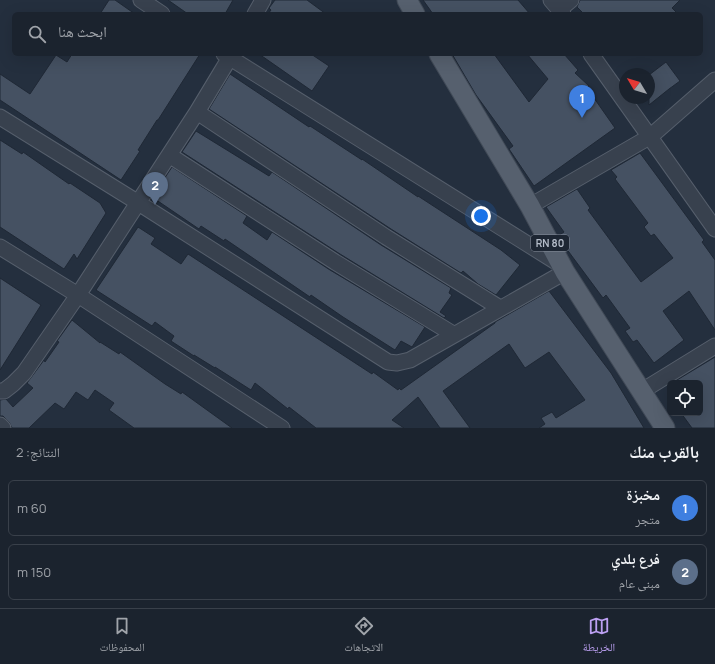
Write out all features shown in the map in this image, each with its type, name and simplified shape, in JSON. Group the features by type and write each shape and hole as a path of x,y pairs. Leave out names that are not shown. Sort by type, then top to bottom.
{"main road":[{"path":"407,0 414,12"},
{"name":"RN 80","path":"440,56 530,206 563,268 665,428"}],"street":[{"path":"141,0 159,12"},
{"path":"256,12 263,0"},
{"path":"558,8 571,0"},
{"path":"0,391 13,384 24,373 78,295 137,202 197,112 227,56"},
{"path":"0,117 137,202 388,362 397,363 410,360 500,308 563,268 230,56"},
{"path":"592,56 651,136 715,228"},
{"path":"530,206 651,136 715,80"},
{"path":"197,112 386,237 500,308"},
{"path":"169,155 335,262 453,334"},
{"path":"0,247 78,295 282,428"},
{"path":"642,391 715,346"},
{"path":"0,425 3,428"}],"building":[{"path":"109,0 115,0 132,12 101,12"},
{"path":"168,0 233,0 226,12 185,12"},
{"path":"275,0 307,0 323,12 270,12 271,10 269,8"},
{"path":"423,0 518,0 528,12 432,12"},
{"path":"580,0 680,0 672,8 676,12 582,12 577,7"},
{"path":"55,56 67,62 71,56 199,56 138,150 140,151 121,180 0,100 0,74 30,94"},
{"path":"262,56 314,56 329,66 312,91"},
{"path":"453,56 495,56 529,102 548,79 529,56 566,56 578,70 575,73 589,86 587,88 615,128 534,186 509,149 513,146 476,95"},
{"path":"666,62 680,81 655,100 655,70"},
{"path":"230,74 309,127 310,126 362,159 501,250 520,265 496,295 478,284 463,271 461,273 391,229 209,109"},
{"path":"196,131 269,176 272,172 381,245 451,288 449,293 452,295 440,312 446,316 444,318 340,254 182,152"},
{"path":"0,140 22,154 23,152 69,184 70,183 100,203 106,213 77,259 74,254 64,269 0,227"},
{"path":"640,153 704,240 702,242 715,260 715,330 689,291 663,311 684,340 654,363 637,340 633,342 625,331 630,328 606,295 603,298 560,240 558,236 564,232 546,207 577,189 590,208 588,210 641,282 673,258 654,234 651,236 644,227 648,223 615,179 617,177 611,170"},
{"path":"172,167 247,216 243,223 267,240 272,232 330,270 425,327 412,347 401,341 395,350 311,295 310,297 225,239 224,241 201,226 199,229 152,197"},
{"path":"138,227 155,238 151,244 181,264 188,254 372,374 373,372 398,390 399,388 401,390 495,322 549,291 611,373 644,428 539,428 545,424 541,418 552,412 556,418 585,400 549,352 525,368 509,344 443,391 470,428 440,428 418,397 392,420 404,428 316,428 289,407 288,409 255,383 251,390 171,341 174,336 155,322 152,326 96,290"},
{"path":"0,278 41,305 0,370"},
{"path":"72,320 100,343 119,354 120,352 165,384 181,394 182,392 232,428 134,428 109,410 114,403 95,390 88,400 76,392 64,409 55,403 29,428 12,428 3,416 0,416 0,400 6,399 13,407 33,388 27,383 44,360 45,362 59,342 57,341"},
{"path":"715,357 715,428 692,428 683,416 703,416 703,380 677,380"}],"place":[{"name":"مخبزة","path":"582,118"},
{"name":"فرع بلدي","path":"155,205"}]}
